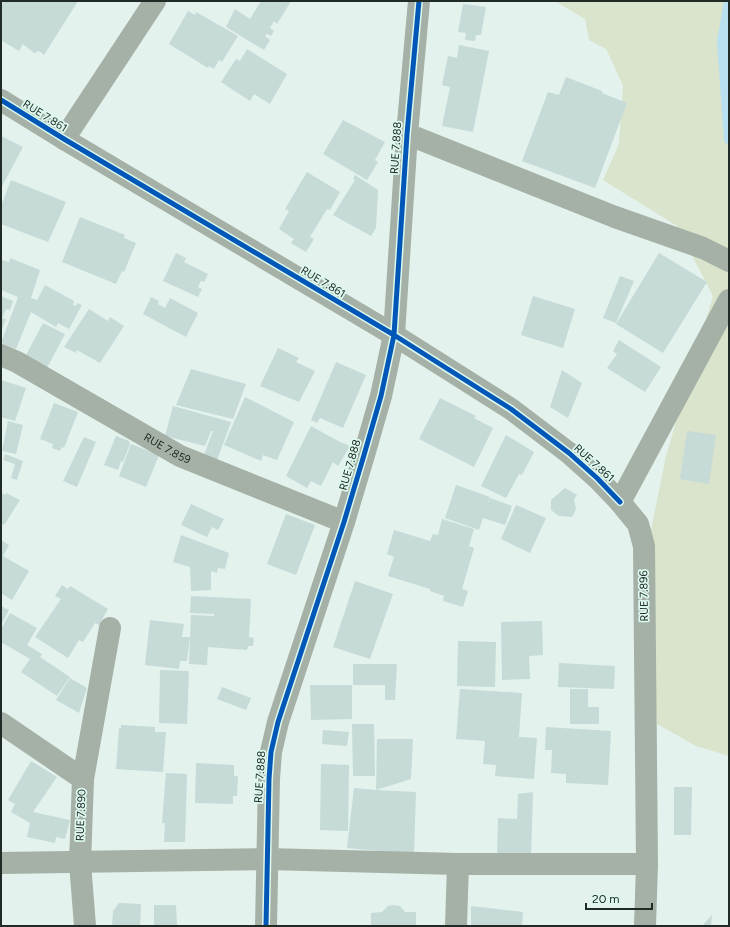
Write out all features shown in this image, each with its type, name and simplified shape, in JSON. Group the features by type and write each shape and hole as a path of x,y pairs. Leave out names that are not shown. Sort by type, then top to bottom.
{"street":[{"path":"64,139 155,1"},
{"name":"RUE 7.888","path":"266,926 269,779 271,752 278,722 344,522 381,396 394,335 407,134 420,1"},
{"name":"RUE 7.861","path":"1,100 394,335 511,409 569,453 598,478 620,502"},
{"path":"407,134 615,216 703,248 729,261"},
{"path":"620,502 729,300"},
{"name":"RUE 7.859","path":"1,355 17,362 180,456 344,522"},
{"name":"RUE 7.896","path":"620,502 638,524 644,546 647,864 645,926"},
{"path":"82,779 110,628"},
{"name":"RUE 7.890","path":"1,723 82,779 80,863 85,926"},
{"path":"1,863 267,859 458,864 647,864"},
{"path":"456,926 458,864"}],"green space":[{"path":"555,1 729,1 729,756 696,746 657,724 645,560 666,456 713,296 677,226 603,180 619,144 623,85 606,49 589,40 585,19"}],"water":[{"path":"724,1 729,1 729,146 724,141 717,41"}],"building":[{"path":"4,1 78,1 44,55 39,51 34,53 23,44 19,51 1,40 1,5"},
{"path":"261,1 288,1 290,3 277,24 274,21 270,28 274,31 271,36 267,34 265,36 270,40 264,50 226,27 235,9 250,19"},
{"path":"463,4 486,7 481,35 476,35 475,41 465,40 466,33 458,32"},
{"path":"188,11 195,15 196,12 238,36 222,62 219,60 214,69 209,66 208,68 169,44"},
{"path":"459,45 489,51 473,132 442,126 450,87 442,85 448,56 457,58"},
{"path":"247,49 287,74 270,104 254,94 250,101 221,82 236,59 240,61"},
{"path":"566,77 602,91 602,93 627,103 595,188 522,161 548,92 559,95"},
{"path":"343,120 385,142 375,160 378,162 367,180 323,154"},
{"path":"1,136 23,147 1,188"},
{"path":"307,172 340,192 330,210 327,209 310,237 314,239 306,252 291,243 294,239 279,229 289,211 285,209"},
{"path":"355,175 378,190 376,228 371,236 333,215 355,180 353,179"},
{"path":"11,180 66,202 48,242 1,224 1,206"},
{"path":"80,217 125,235 124,238 136,243 124,272 122,271 116,284 62,262"},
{"path":"176,253 186,258 184,262 208,274 204,282 201,281 198,287 202,289 198,297 163,281"},
{"path":"659,253 707,282 663,353 616,324"},
{"path":"10,258 40,270 31,298 37,300 34,306 45,285 74,301 73,305 76,306 77,303 82,305 69,329 58,323 56,327 31,312 16,349 1,343 18,297 1,290 1,260 9,262"},
{"path":"620,276 634,281 616,323 603,318"},
{"path":"1,296 13,301 10,310 6,309 2,318 6,319 1,331"},
{"path":"533,296 575,309 563,348 521,335"},
{"path":"151,297 159,301 158,304 165,308 170,298 198,313 186,337 143,314"},
{"path":"89,309 108,321 110,317 124,326 100,363 77,350 76,353 64,347"},
{"path":"43,323 65,334 46,370 24,359"},
{"path":"619,340 661,367 645,392 607,368 617,354 613,351"},
{"path":"278,348 299,358 296,362 315,371 299,402 260,386"},
{"path":"336,362 366,375 343,428 320,418 317,423 311,420"},
{"path":"191,369 246,384 233,419 176,405"},
{"path":"562,370 582,383 568,418 550,407"},
{"path":"1,380 26,388 15,421 1,417"},
{"path":"245,397 294,422 277,460 263,455 261,461 224,445"},
{"path":"440,398 476,416 474,418 493,428 474,467 419,439"},
{"path":"54,403 78,412 64,448 62,447 60,451 52,448 53,444 40,439"},
{"path":"173,406 231,422 217,460 204,455 213,431 211,431 205,446 165,436"},
{"path":"8,421 23,425 16,454 2,451"},
{"path":"311,426 350,446 338,466 333,462 321,486 311,481 307,488 286,476"},
{"path":"687,431 716,435 709,484 680,479"},
{"path":"506,435 534,452 522,475 519,474 506,498 481,486"},
{"path":"116,436 129,441 130,444 118,470 104,465"},
{"path":"84,437 96,442 77,487 63,481"},
{"path":"131,444 159,455 146,487 119,476"},
{"path":"5,454 23,461 17,480 11,478 15,464 3,460"},
{"path":"456,485 490,497 485,511 490,498 512,506 505,525 483,518 479,530 445,518"},
{"path":"565,488 577,495 574,499 576,509 572,517 559,516 551,510 551,500"},
{"path":"1,493 5,495 6,493 20,500 4,525 1,523"},
{"path":"191,504 224,519 218,530 212,527 207,537 181,525"},
{"path":"516,505 546,518 530,553 501,539"},
{"path":"286,514 315,525 296,575 267,564"},
{"path":"442,519 474,529 469,546 474,548 462,589 468,591 463,607 443,601 444,596 430,591 430,589 388,576 394,557 387,554 394,530 430,541 433,534 438,535"},
{"path":"181,535 229,553 225,569 218,568 217,573 211,571 211,590 191,591 190,567 173,562"},
{"path":"1,540 9,545 3,556 29,571 12,600 1,593"},
{"path":"355,581 393,594 370,659 333,647"},
{"path":"62,585 68,589 70,586 108,609 99,625 95,623 83,642 79,640 68,658 35,637 61,599 55,596"},
{"path":"191,596 251,599 249,637 254,638 253,646 248,646 247,650 208,647 207,665 189,664 191,615 214,616 214,614 190,613"},
{"path":"1,606 9,610 1,625"},
{"path":"10,613 37,628 27,645 42,654 40,657 70,677 57,696 21,672 30,659 1,642 1,629"},
{"path":"150,620 184,624 182,637 190,637 187,661 180,661 179,669 145,665"},
{"path":"542,621 543,655 529,656 530,679 502,680 501,622"},
{"path":"458,641 496,642 495,687 457,686"},
{"path":"559,663 615,666 614,689 558,687"},
{"path":"353,664 397,664 395,700 385,700 385,685 353,685"},
{"path":"160,670 189,671 187,724 159,723"},
{"path":"70,678 87,688 79,713 56,700"},
{"path":"310,685 352,685 352,719 311,720"},
{"path":"222,687 251,698 246,710 217,699"},
{"path":"460,689 522,693 519,737 537,738 534,779 495,776 496,765 483,764 485,741 456,739"},
{"path":"570,689 588,689 588,707 599,707 599,724 570,724"},
{"path":"352,724 374,724 375,776 353,776"},
{"path":"121,725 155,727 155,732 166,732 163,772 116,769 119,728 121,728"},
{"path":"546,727 611,731 608,785 566,783 566,774 551,773 552,750 545,750"},
{"path":"323,730 349,732 347,746 322,744"},
{"path":"377,739 413,739 411,779 376,790"},
{"path":"31,761 57,777 33,812 70,820 65,839 56,837 55,843 27,837 30,823 11,812 15,804 8,800"},
{"path":"196,763 234,765 234,776 238,776 237,796 233,796 233,804 195,803"},
{"path":"321,764 349,765 348,831 320,830"},
{"path":"166,773 187,774 185,842 164,842 165,823 162,823"},
{"path":"674,787 692,787 691,835 674,835"},
{"path":"354,788 416,792 414,854 347,848"},
{"path":"533,792 531,858 497,857 498,818 517,819 518,794"},
{"path":"119,903 141,904 140,926 112,926 113,911"},
{"path":"154,905 176,905 177,926 154,926"},
{"path":"388,906 400,906 405,912 416,912 416,926 371,926 371,913 382,912"},
{"path":"471,906 523,912 522,926 471,926"},
{"path":"712,915 711,926 702,926"}],"cycle path":[{"path":"266,926 269,779 271,752 278,722 344,522 364,455 381,396 394,335 407,134 419,1"},
{"path":"1,100 394,335 511,409 569,453 597,478 620,502"}]}
